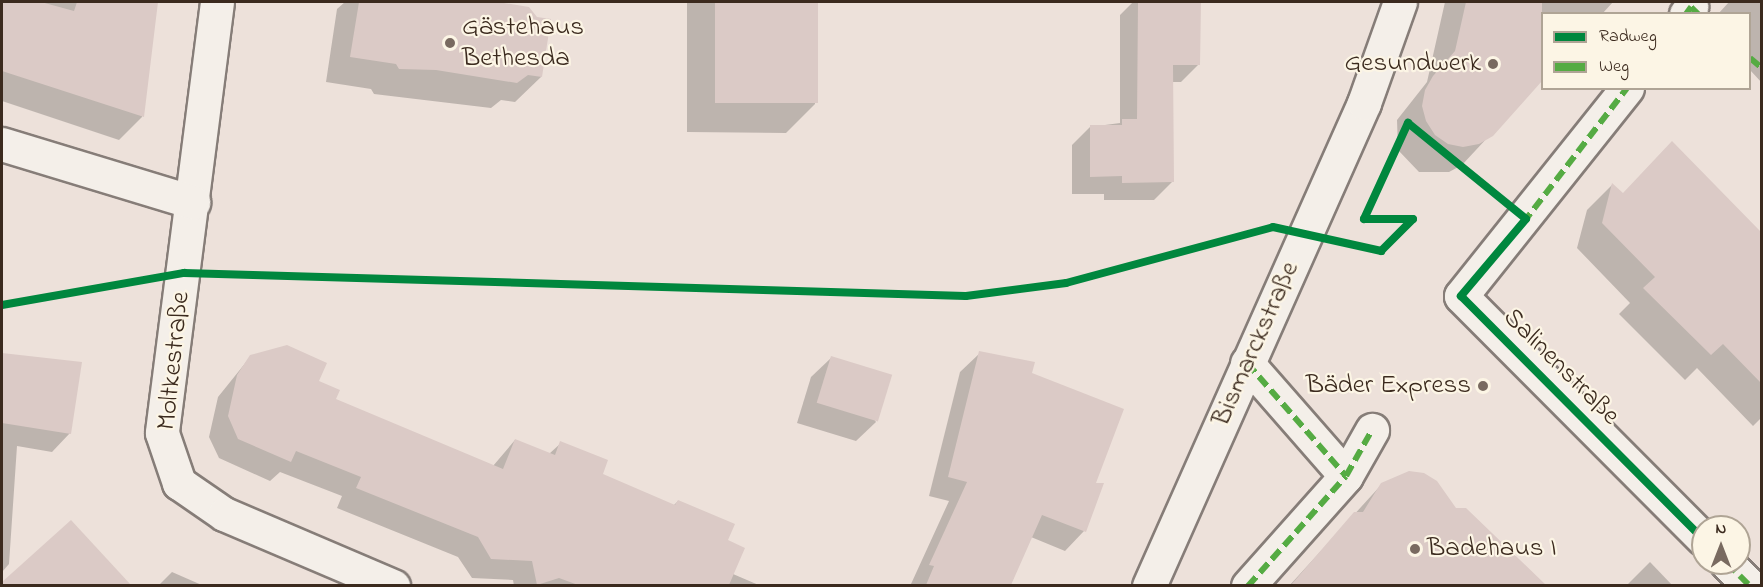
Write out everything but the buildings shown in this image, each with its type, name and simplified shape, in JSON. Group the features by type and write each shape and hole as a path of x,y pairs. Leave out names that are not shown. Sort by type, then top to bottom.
{"street":[{"name":"Moltkestraße","path":"216,2 193,202 162,433 179,483 224,514 393,585"},
{"name":"Bismarckstraße","path":"1149,585 1364,104 1400,2"},
{"name":"Salinenstraße","path":"1625,90 1461,296 1691,527"},
{"path":"2,144 193,202"},
{"path":"1247,363 1346,476"},
{"path":"1248,585 1346,476 1372,430"}],"marked path":[{"path":"1687,12 1691,7 1696,12"},
{"path":"1751,59 1762,68"},
{"path":"1523,223 1625,90"},
{"path":"1247,363 1346,476"},
{"path":"1248,586 1346,476 1372,430"},
{"path":"1739,575 1750,586"}],"cycle path":[{"path":"2,305 184,273 966,296 1066,283 1273,227 1381,251 1413,219 1364,219 1408,123 1526,219 1461,296 1691,527"}],"place":[{"name":"Gästehaus Bethesda","path":"450,43"},
{"name":"Gesundwerk","path":"1493,64"},
{"name":"Bäder Express","path":"1483,386"},
{"name":"Badehaus I","path":"1415,549"}]}
